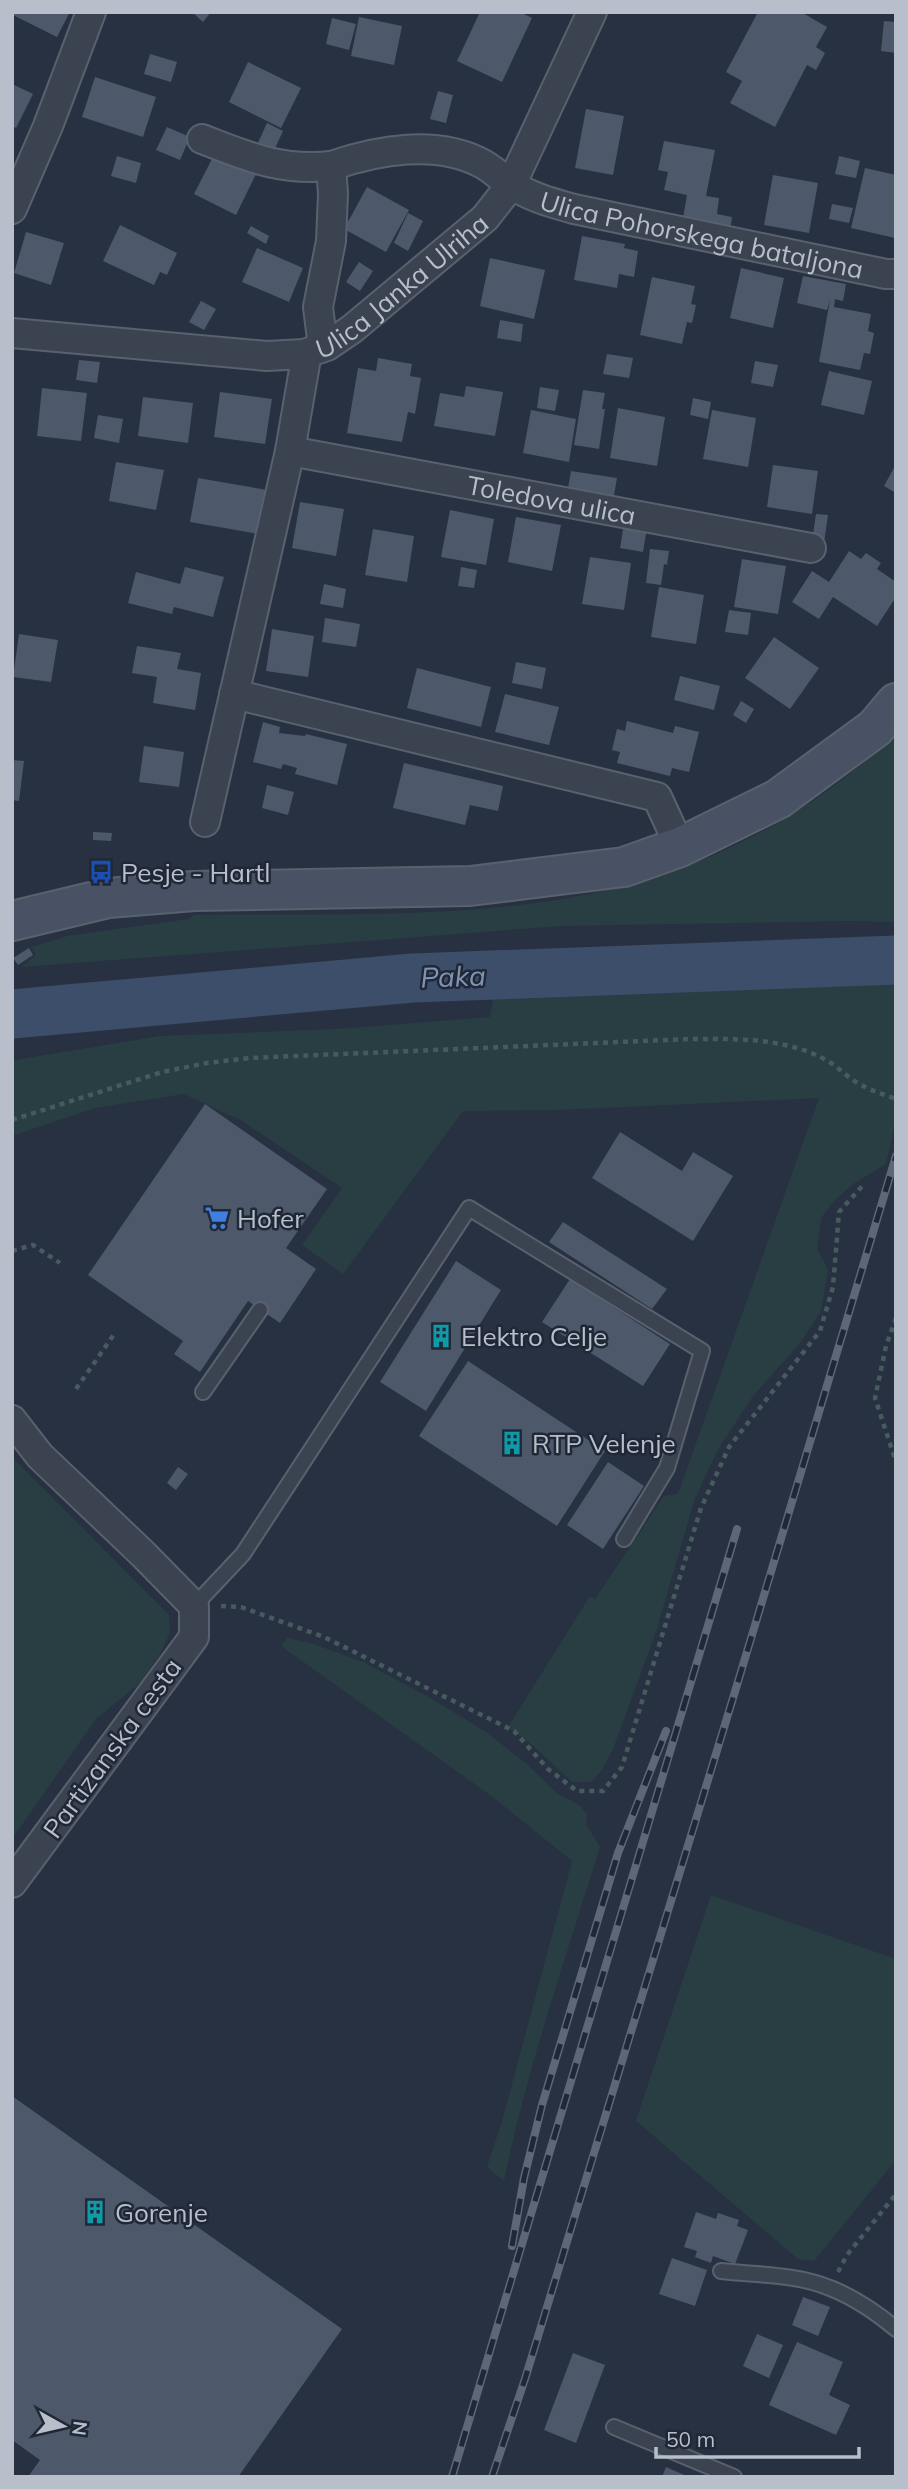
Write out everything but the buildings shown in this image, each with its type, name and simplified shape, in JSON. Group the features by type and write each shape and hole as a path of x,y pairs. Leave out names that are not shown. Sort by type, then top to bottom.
{"main road":[{"path":"12,921 108,898 194,891 470,886 624,867 680,848 778,799 875,728 896,703"}],"street":[{"path":"12,209 48,126 91,12"},
{"name":"Ulica Janka Ulriha","path":"205,822 290,451 305,364 313,351 352,329 485,218 511,185 593,12"},
{"name":"Ulica Pohorskega bataljona","path":"202,139 260,161 305,169 331,166 359,156 413,149 462,156 482,163 511,185 536,198 574,209 896,274"},
{"path":"12,333 267,356 313,351 318,307 331,241 331,166"},
{"name":"Toledova ulica","path":"290,451 811,548"},
{"path":"234,694 657,797 680,848"},
{"path":"12,1420 40,1456 143,1553 194,1606"},
{"name":"Partizanska cesta","path":"12,1884 194,1637 194,1606"}],"lane":[{"path":"194,1606 243,1554 469,1208 702,1351 667,1468 624,1539"},
{"path":"203,1392 260,1310"},
{"path":"721,2271 788,2278 830,2288 896,2329"},
{"path":"614,2427 734,2477"}],"path":[{"path":"12,1120 162,1072 207,1063 277,1057 689,1039 773,1042 807,1051 828,1061 868,1090 896,1099"},
{"path":"194,1606 242,1607 324,1637 514,1731 548,1769 578,1791 603,1791 622,1767 701,1508 729,1447 820,1331 833,1287 839,1213 864,1184"},
{"path":"12,1251 33,1245 60,1263"},
{"path":"896,1318 886,1346 875,1398 896,1462"},
{"path":"76,1389 115,1333"},
{"path":"830,2288 846,2255 896,2194"}],"green space":[{"path":"896,733 896,922 562,926 22,967 36,955 32,947 67,936 189,919 193,915 459,911 564,899 616,888 693,864 766,829 835,785"},
{"path":"853,980 896,983 896,1119 886,1164 853,1184 835,1200 821,1218 817,1249 828,1269 821,1311 801,1342 753,1396 717,1451 694,1501 657,1629 613,1749 602,1770 591,1782 572,1782 508,1727 590,1596 595,1599 664,1496 678,1494 819,1098 559,1110 463,1111 343,1274 302,1245 342,1188 242,1121 184,1094 95,1108 12,1136 12,1061 27,1058 160,1036 337,1029 490,1017 495,988"},
{"path":"12,1457 169,1615 170,1633 160,1654 140,1683 96,1719 12,1839"},
{"path":"287,1638 311,1643 363,1662 427,1696 486,1732 528,1765 558,1794 579,1805 587,1814 586,1824 600,1847 536,2055 504,2181 487,2167 502,2121 572,1861 490,1795 281,1646"},
{"path":"711,1895 896,1959 896,2160 814,2261 798,2259 636,2121"}],"waterway":[{"name":"Paka","path":"12,1014 413,978 896,960"}],"railway":[{"path":"492,2477 525,2379 896,1156"},
{"path":"452,2477 737,1529"},
{"path":"512,2246 524,2178 542,2105 618,1853 666,1731"}],"place":[{"name":"Pesje - Hartl","path":"101,872"},
{"name":"Hofer","path":"217,1218"},
{"name":"Elektro Celje","path":"441,1336"},
{"name":"RTP Velenje","path":"512,1443"},
{"name":"Gorenje","path":"95,2212"}]}
